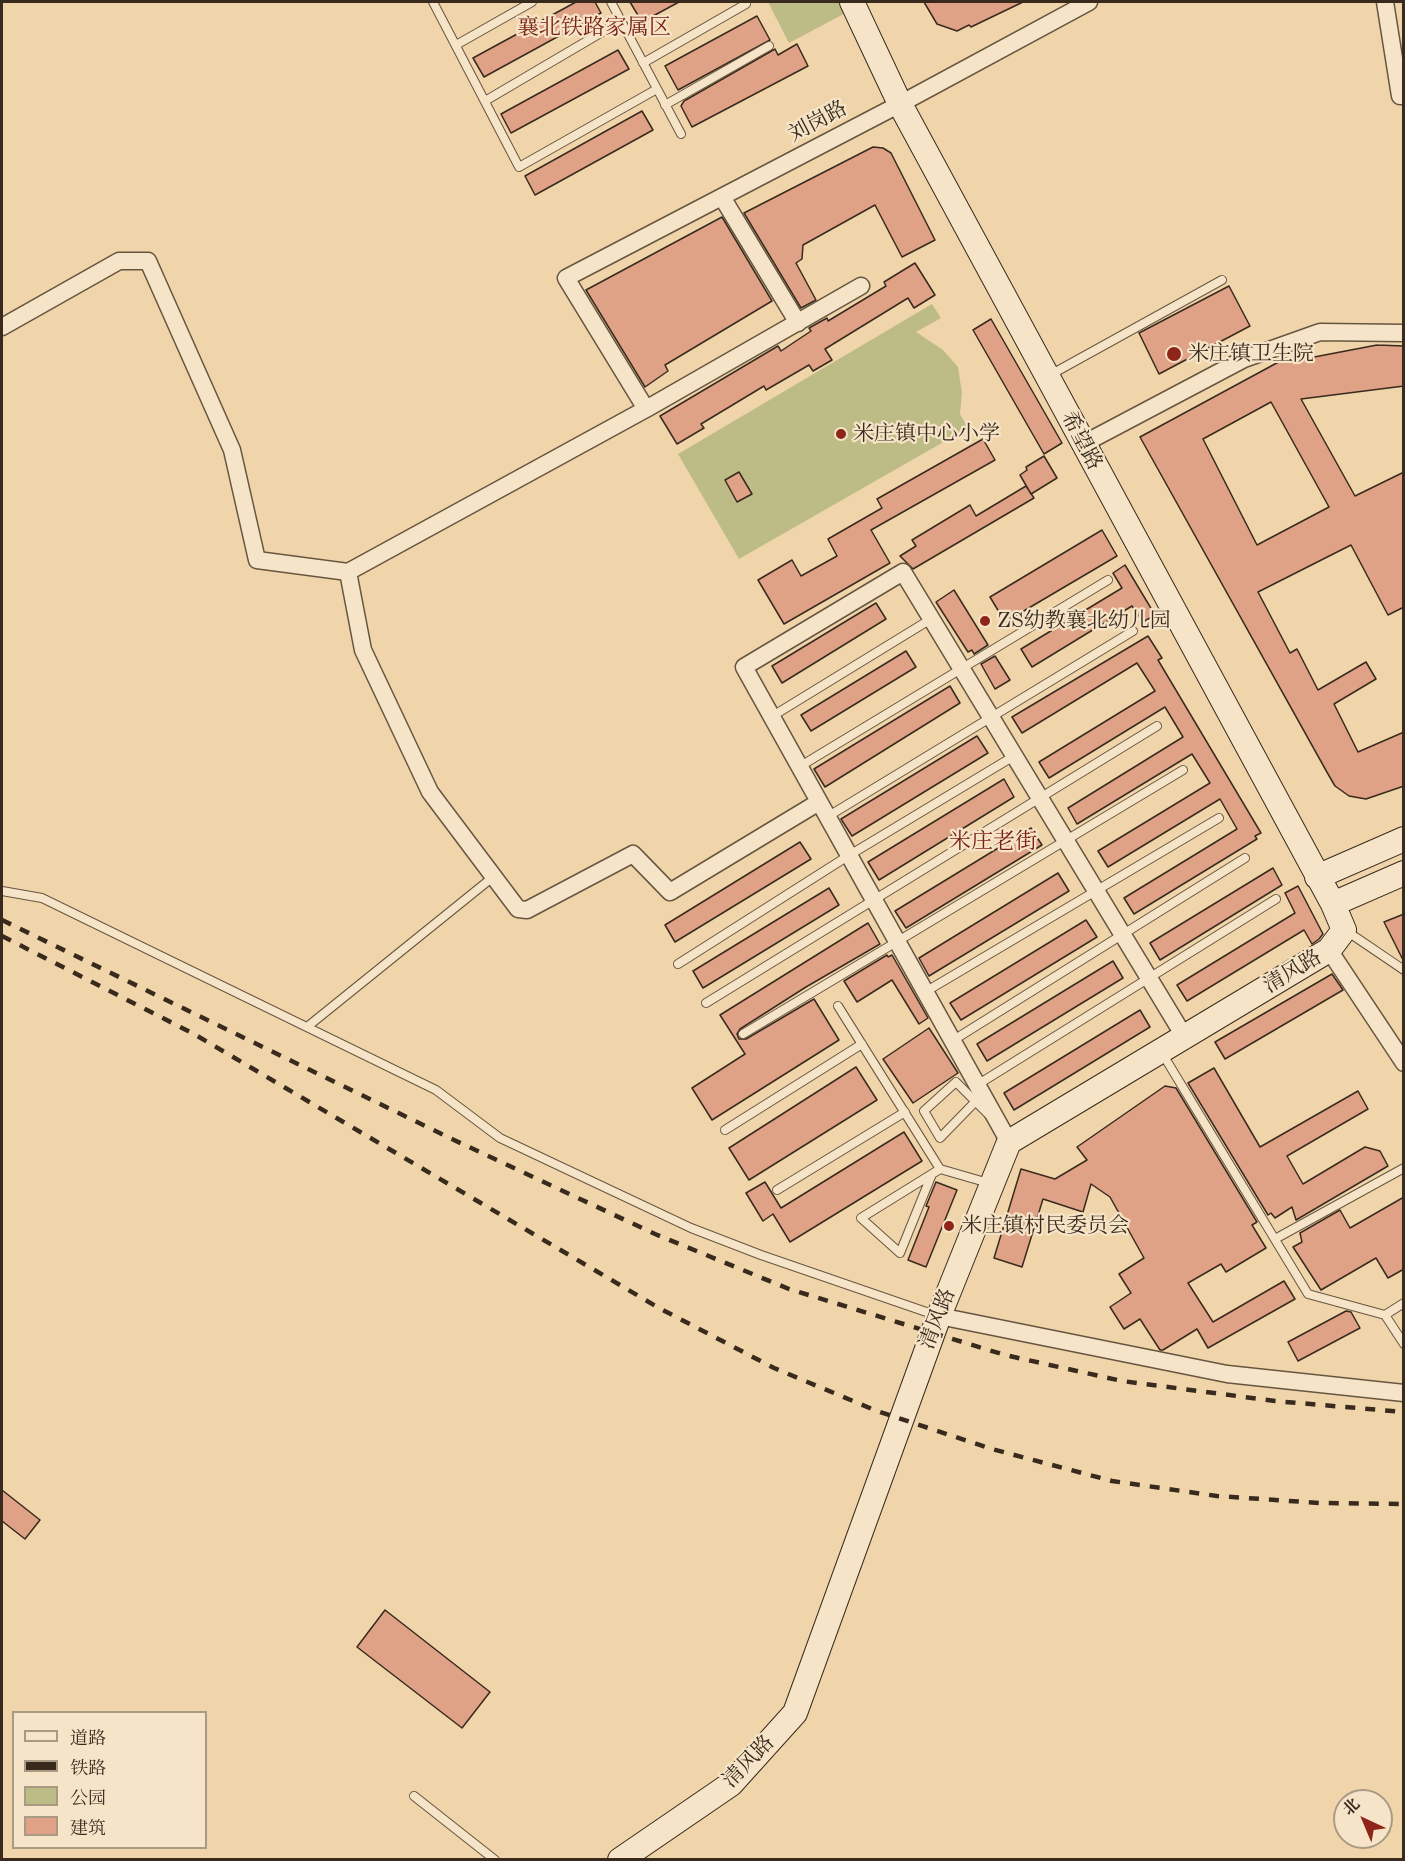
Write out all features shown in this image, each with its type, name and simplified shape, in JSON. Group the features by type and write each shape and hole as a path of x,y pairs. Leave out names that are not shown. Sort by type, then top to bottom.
{"main road":[{"name":"希望路","path":"852,2 900,104 1317,877"},
{"path":"1344,930 1333,904 1317,877 1404,839"},
{"path":"1333,904 1404,873"},
{"name":"清风路","path":"620,1860 731,1784 795,1713 939,1316 992,1184 1003,1132 1184,1036 1329,950 1344,930"}],"street":[{"name":"刘岗路","path":"646,409 566,278 900,104 1089,2"},
{"path":"1385,2 1400,96 1404,95"},
{"path":"722,197 798,323"},
{"path":"2,327 119,261 147,261 232,450 257,560 348,572 646,409 861,286"},
{"path":"1083,444 1244,359 1320,332 1404,333"},
{"path":"348,572 363,650 430,792 518,909 527,910 633,854 670,892 823,810"},
{"path":"1003,1132 976,1094 952,1041 744,667 903,572 1184,1036"},
{"path":"1329,950 1404,1064"},
{"path":"939,1316 1227,1374 1404,1393"}],"lane":[{"path":"433,2 519,167 657,89"},
{"path":"456,45 532,2"},
{"path":"611,2 681,134"},
{"path":"643,63 746,4"},
{"path":"485,101 621,21"},
{"path":"665,105 770,46"},
{"path":"1047,377 1222,280"},
{"path":"799,768 1108,580"},
{"path":"771,717 931,619"},
{"path":"823,810 991,717 1133,631"},
{"path":"706,1003 1157,726"},
{"path":"678,964 848,856 1014,756"},
{"path":"743,1034 1184,770"},
{"path":"925,992 1219,818"},
{"path":"952,1041 1245,858"},
{"path":"307,1027 493,877"},
{"path":"2,891 42,898 436,1090 500,1138 691,1228 761,1255 939,1316"},
{"path":"976,1094 956,1082 924,1111 940,1138 976,1094 1149,978 1276,899"},
{"path":"1344,930 1404,970"},
{"path":"838,1006 905,1112 936,1172"},
{"path":"725,1130 862,1044"},
{"path":"1160,1050 1308,1294 1385,1314 1404,1344"},
{"path":"777,1190 905,1112"},
{"path":"1275,1239 1404,1168"},
{"path":"936,1172 900,1253 861,1218 936,1172 992,1184"},
{"path":"1385,1314 1404,1303"},
{"path":"414,1796 495,1860"}],"green space":[{"path":"768,2 852,2 855,8 789,43"},
{"path":"932,304 941,318 916,332 943,350 958,367 962,393 960,414 968,428 739,559 678,454"}],"building":[{"path":"576,2 595,2 601,13 484,77 473,58"},
{"path":"630,2 679,2 642,22"},
{"path":"924,2 1023,2 971,27 969,25 957,31 937,24"},
{"path":"757,16 770,40 678,90 665,66"},
{"path":"797,44 808,66 692,127 681,106 684,101 775,49 778,55"},
{"path":"618,50 629,69 511,133 501,114"},
{"path":"642,111 653,130 535,195 525,176"},
{"path":"873,147 883,148 891,153 935,240 902,257 875,205 803,245 802,259 796,263 816,300 801,308 744,213"},
{"path":"722,217 772,301 665,365 668,371 645,387 586,290"},
{"path":"915,263 935,295 914,308 908,298 825,349 832,360 813,371 809,365 766,390 764,386 701,424 704,428 677,444 660,416 778,346 781,351 811,331 809,328 827,318 828,321 886,286 884,282"},
{"path":"1229,286 1250,326 1159,374 1139,333"},
{"path":"991,319 1062,443 1044,454 973,330"},
{"path":"1377,345 1404,346 1404,386 1301,399 1355,496 1404,472 1404,607 1388,615 1351,545 1258,592 1290,653 1297,649 1318,690 1366,662 1376,679 1334,704 1358,752 1404,732 1404,786 1366,799 1349,796 1335,786 1140,437 1286,358 1288,362","holes":["1271,402 1329,507 1257,545 1203,439"]},
{"path":"983,439 995,460 871,530 890,563 784,624 758,580 792,560 801,576 837,556 828,539 882,508 877,499"},
{"path":"1044,456 1057,478 1031,494 1020,475 1027,470 1026,467"},
{"path":"739,472 752,494 737,502 725,480"},
{"path":"1026,486 1034,498 913,569 900,556 916,546 912,540 970,505 976,516"},
{"path":"1102,530 1117,556 1005,622 990,597"},
{"path":"1125,565 1155,615 1143,622 1132,606 1032,667 1021,649 1122,588 1113,573"},
{"path":"954,590 988,645 974,654 972,650 968,652 936,602"},
{"path":"876,603 886,619 782,683 772,666"},
{"path":"1148,636 1162,658 1158,660 1261,833 1255,836 1257,839 1134,914 1124,898 1237,829 1220,799 1108,867 1098,851 1210,783 1192,754 1077,824 1068,808 1183,737 1165,707 1049,778 1039,762 1155,691 1137,663 1022,733 1012,717"},
{"path":"906,651 916,667 811,731 801,715"},
{"path":"995,656 1010,680 995,689 981,664"},
{"path":"950,686 960,703 825,787 814,769"},
{"path":"977,736 988,753 852,836 841,819"},
{"path":"1004,779 1014,797 879,880 868,862"},
{"path":"1031,828 1042,845 906,928 895,911"},
{"path":"800,842 811,859 675,942 665,925"},
{"path":"1273,868 1282,885 1160,960 1150,943"},
{"path":"1058,873 1069,891 929,976 919,958"},
{"path":"1298,886 1323,934 1319,939 1312,944 1304,930 1187,1001 1177,985 1295,913 1285,893"},
{"path":"829,888 839,905 703,988 693,971"},
{"path":"1404,914 1404,962 1384,922"},
{"path":"1086,920 1097,937 961,1020 950,1003"},
{"path":"868,923 880,944 806,987 740,1029 737,1034 739,1039 746,1039 814,999 839,1040 712,1120 692,1088 745,1054 720,1015"},
{"path":"887,955 888,957 892,955 928,1018 919,1024 892,980 857,1002 844,981"},
{"path":"1113,961 1123,978 987,1061 977,1044"},
{"path":"1332,974 1343,990 1225,1059 1215,1042"},
{"path":"1140,1010 1150,1027 1014,1110 1004,1093"},
{"path":"929,1028 958,1073 913,1103 883,1059"},
{"path":"856,1067 877,1100 749,1180 729,1148"},
{"path":"1214,1068 1260,1147 1358,1091 1368,1109 1287,1156 1303,1184 1365,1147 1380,1151 1388,1166 1296,1220 1292,1207 1275,1218 1271,1213 1268,1215 1188,1083"},
{"path":"1165,1086 1176,1088 1257,1222 1252,1225 1266,1248 1226,1272 1221,1264 1188,1283 1213,1322 1284,1281 1295,1299 1208,1348 1197,1329 1160,1350 1140,1319 1124,1329 1110,1307 1131,1293 1119,1274 1144,1258 1110,1197 1091,1184 1083,1212 1043,1199 1022,1267 994,1258 1021,1169 1055,1179 1087,1160 1077,1147"},
{"path":"904,1132 922,1161 790,1242 773,1214 763,1221 746,1193 765,1182 781,1208"},
{"path":"936,1182 957,1190 926,1267 908,1260 929,1207 926,1206"},
{"path":"1404,1197 1404,1269 1388,1278 1376,1258 1321,1290 1293,1247 1302,1242 1300,1233 1340,1210 1350,1228"},
{"path":"1346,1311 1351,1312 1360,1328 1298,1361 1288,1342"},
{"path":"2,1490 40,1520 25,1539 2,1521"},
{"path":"385,1610 490,1692 462,1728 357,1647"}],"railway":[{"path":"2,920 454,1140 655,1234 789,1289 1005,1355 1122,1381 1275,1401 1404,1412"},
{"path":"2,936 194,1034 659,1308 774,1368 877,1411 992,1449 1112,1481 1217,1496 1320,1503 1404,1504"}],"place":[{"name":"米庄镇卫生院","path":"1174,354"},
{"name":"米庄镇中心小学","path":"841,434"},
{"name":"ZS幼教襄北幼儿园","path":"985,621"},
{"name":"米庄镇村民委员会","path":"949,1226"}],"district":[{"name":"襄北铁路家属区","path":"594,28"},
{"name":"米庄老街","path":"993,842"}]}
